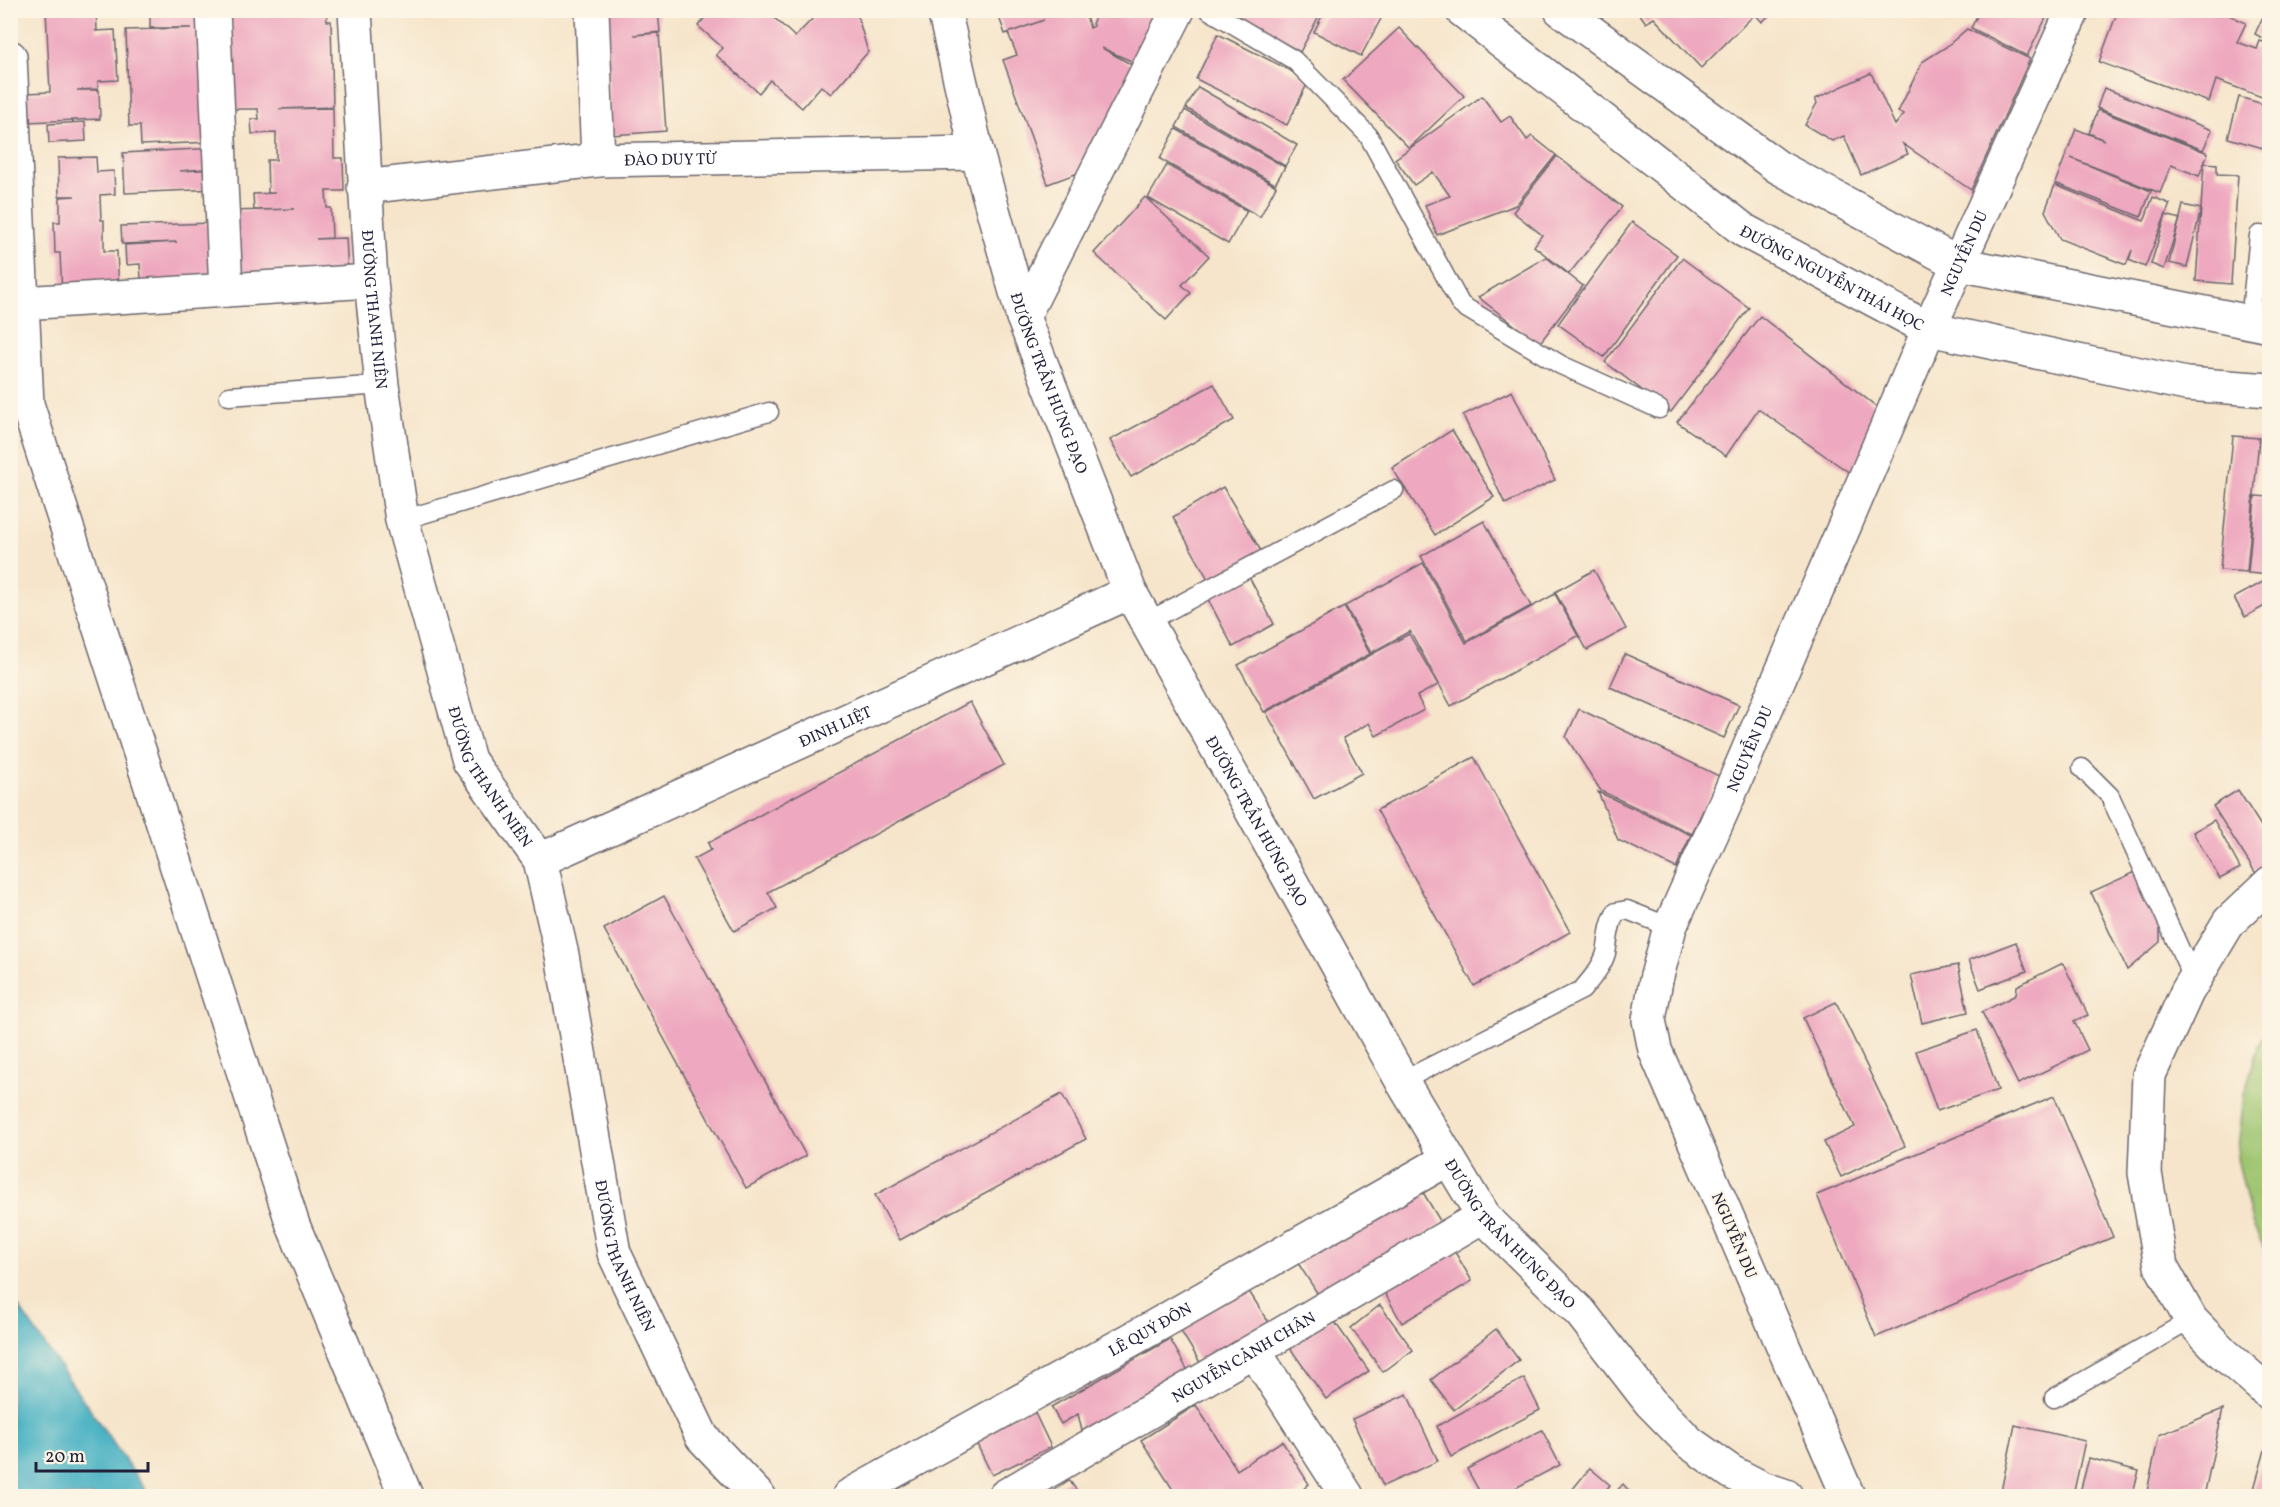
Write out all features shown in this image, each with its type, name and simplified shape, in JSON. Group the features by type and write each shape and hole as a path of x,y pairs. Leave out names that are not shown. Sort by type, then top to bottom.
{"street":[{"path":"213,10 226,290"},
{"name":"ĐƯỜNG THANH NIÊN","path":"355,10 371,281 382,385 402,520 470,760 540,860 562,955 614,1253 702,1437 758,1497"},
{"path":"592,10 598,160"},
{"name":"ĐƯỜNG TRẦN HƯNG ĐẠO","path":"944,10 977,153 1023,317 1130,592 1402,1081 1483,1216 1581,1313 1650,1402 1690,1443 1731,1472 1786,1497"},
{"path":"1023,317 1178,10"},
{"name":"ĐƯỜNG NGUYỄN THÁI HỌC","path":"1462,10 1745,231 1929,329 2187,384 2270,390"},
{"path":"1561,10 1778,167 1959,264 2260,324"},
{"name":"NGUYỄN DU","path":"1848,1497 1656,1050 1649,1020 1656,980 1670,927 1929,329 2073,10"},
{"path":"10,57 27,404 293,1224 406,1497"},
{"name":"ĐÀO DUY TỪ","path":"364,187 598,160 977,153"},
{"path":"22,303 371,281"},
{"name":"ĐINH LIỆT","path":"540,860 1130,592"},
{"path":"2270,883 2229,922 2194,980 2149,1075 2145,1173 2162,1266 2191,1320 2223,1353 2270,1394"},
{"name":"LÊ QUÝ ĐÔN","path":"849,1497 1448,1159"},
{"name":"NGUYỄN CẢNH CHÂN","path":"1005,1497 1483,1216"},
{"path":"1254,1351 1347,1497"}],"lane":[{"path":"1209,10 1294,60 1368,135 1461,305 1561,365 1659,408"},
{"path":"2260,324 2259,235 2270,236"},
{"path":"229,396 382,385"},
{"path":"402,520 769,412"},
{"path":"1147,622 1394,490"},
{"path":"2082,768 2109,796 2194,980"},
{"path":"1402,1081 1582,990 1595,974 1605,955 1610,922 1616,912 1628,910 1670,927"},
{"path":"2054,1398 2191,1320"}],"green space":[{"path":"2269,1026 2269,1259 2252,1222 2237,1158 2244,1095 2259,1043"}],"water":[{"path":"11,1296 150,1496 11,1496"}],"building":[{"path":"46,10 96,10 97,30 95,31 115,30 118,80 98,81 98,89 77,90 99,90 100,119 27,122 26,93 50,92"},
{"path":"150,10 204,10 214,142 141,145 140,126 129,126 126,30 191,28 150,28"},
{"path":"229,10 326,10 327,21 331,21 333,107 279,109 333,108 334,158 343,158 344,191 326,191 327,208 331,208 332,238 316,239 346,238 348,274 235,277 233,211 294,209 254,210 253,194 275,193 268,193 267,160 276,160 276,133 252,134 251,119 259,119 258,109 233,109"},
{"path":"603,10 658,10 660,32 634,35 659,33 666,131 612,135"},
{"path":"711,10 766,10 795,37 814,17 807,10 856,10 868,52 831,94 821,86 802,108 770,80 759,93 716,55 723,48 698,26"},
{"path":"1007,10 1084,10 1090,28 1094,26 1092,24 1098,10 1168,10 1150,51 1139,46 1149,51 1142,66 1102,48 1141,70 1127,96 1117,91 1125,97 1078,173 1048,184 1003,60 1017,55 1008,33 1044,20 1005,34 998,14"},
{"path":"1229,10 1322,10 1300,52 1228,12"},
{"path":"1325,10 1380,10 1384,13 1361,56 1314,32"},
{"path":"1637,10 1775,10 1762,22 1755,14 1701,68 1654,18 1646,23"},
{"path":"1980,10 2050,10 2027,56 1971,28"},
{"path":"2118,10 2219,10 2246,23 2237,42 2257,49 2260,41 2270,44 2268,77 2270,78 2270,100 2216,80 2209,102 2099,62"},
{"path":"2266,10 2270,10 2270,42 2255,34"},
{"path":"1399,28 1464,96 1409,148 1343,80"},
{"path":"1967,29 2030,59 1971,190 1903,144 1908,154 1861,175 1844,136 1832,141 1805,125 1817,103 1815,99 1871,73 1895,125 1904,114 1898,112 1922,62 1946,47"},
{"path":"1218,34 1309,80 1287,125 1196,79"},
{"path":"1198,87 1297,145 1285,166 1186,108"},
{"path":"2104,88 2212,130 2203,150 2097,108"},
{"path":"1482,96 1501,122 1510,116 1527,140 1532,136 1556,155 1516,205 1437,235 1425,205 1450,196 1433,172 1414,185 1395,159"},
{"path":"2239,97 2270,106 2270,150 2228,138"},
{"path":"1185,110 1285,167 1275,184 1176,127"},
{"path":"2098,110 2208,153 2199,176 2171,165 2160,193 2071,158 2151,191 2141,217 2055,183 2076,129 2104,140 2089,133"},
{"path":"85,122 86,141 49,143 48,124"},
{"path":"1176,129 1276,186 1260,217 1160,159"},
{"path":"216,148 217,168 180,171 217,169 218,189 125,193 123,153"},
{"path":"1557,156 1622,207 1569,274 1534,246 1542,235 1513,212"},
{"path":"96,157 97,172 114,171 115,194 100,195 101,220 104,220 104,251 117,251 119,292 62,294 60,253 55,253 54,222 60,222 60,197 75,196 59,196 58,158"},
{"path":"2204,163 2217,164 2217,174 2238,175 2231,284 2196,281"},
{"path":"1167,165 1247,211 1228,244 1148,198"},
{"path":"2055,185 2144,221 2153,197 2170,204 2145,267 2129,260 2132,250 2126,265 2060,239 2045,211"},
{"path":"1145,197 1209,256 1182,285 1191,293 1166,320 1094,253"},
{"path":"2183,205 2201,209 2187,267 2169,263"},
{"path":"2166,215 2180,219 2164,269 2151,264"},
{"path":"1632,222 1677,255 1604,357 1558,324"},
{"path":"213,223 221,288 142,292 140,264 126,265 125,245 177,242 122,244 121,226"},
{"path":"1546,257 1583,286 1539,344 1478,297"},
{"path":"1682,258 1749,308 1671,412 1605,362"},
{"path":"1760,316 1886,414 1850,473 1758,409 1726,456 1677,422"},
{"path":"1214,384 1234,420 1131,477 1110,440"},
{"path":"1512,391 1555,480 1505,504 1463,415"},
{"path":"1452,430 1494,497 1435,535 1392,468"},
{"path":"2233,436 2259,438 2247,572 2220,570"},
{"path":"1223,487 1264,556 1212,586 1173,517"},
{"path":"2255,496 2270,497 2270,575 2248,573"},
{"path":"1484,521 1531,606 1467,641 1421,556"},
{"path":"1423,563 1466,643 1555,594 1578,636 1451,706 1410,631 1371,653 1345,606"},
{"path":"1594,570 1626,629 1587,650 1555,592"},
{"path":"1248,575 1274,624 1233,647 1207,597"},
{"path":"2270,578 2270,603 2245,617 2234,598"},
{"path":"1344,607 1370,654 1264,712 1238,665"},
{"path":"1409,634 1438,685 1417,696 1424,710 1376,736 1369,723 1343,738 1362,773 1314,799 1266,712"},
{"path":"1625,654 1739,705 1724,738 1610,687"},
{"path":"970,702 1004,765 768,892 777,908 734,931 694,859 711,850 708,843"},
{"path":"1579,709 1719,776 1692,834 1601,791 1566,737"},
{"path":"1474,757 1570,932 1474,986 1377,810"},
{"path":"2238,790 2270,840 2270,874 2260,880 2213,806"},
{"path":"1598,792 1691,835 1676,868 1618,840"},
{"path":"2214,820 2240,868 2220,879 2193,832"},
{"path":"2140,870 2160,913 2160,942 2127,970 2091,892"},
{"path":"664,896 806,1156 746,1188 604,929"},
{"path":"2016,942 2027,971 1980,989 1969,960"},
{"path":"2063,963 2088,1015 2074,1021 2088,1050 2018,1084 1982,1012 2016,995 2017,986"},
{"path":"1958,965 1968,1012 1922,1023 1911,975"},
{"path":"1836,1002 1905,1146 1841,1177 1824,1142 1855,1127 1803,1018"},
{"path":"1977,1030 1998,1090 1937,1111 1916,1051"},
{"path":"1062,1094 1086,1139 900,1240 875,1195"},
{"path":"2054,1096 2113,1237 1876,1337 1817,1195"},
{"path":"1418,1184 1442,1224 1321,1299 1296,1260"},
{"path":"1452,1247 1472,1281 1402,1323 1383,1290"},
{"path":"1245,1285 1271,1326 1204,1369 1179,1328"},
{"path":"1380,1305 1413,1350 1383,1372 1351,1328"},
{"path":"1332,1318 1369,1371 1326,1399 1290,1348"},
{"path":"1496,1329 1519,1360 1454,1410 1431,1380"},
{"path":"1170,1339 1188,1371 1082,1431 1078,1414 1061,1424 1051,1407"},
{"path":"1524,1378 1540,1410 1451,1457 1437,1426"},
{"path":"1407,1394 1438,1461 1383,1486 1352,1419"},
{"path":"1196,1405 1237,1470 1282,1441 1309,1484 1298,1496 1177,1496 1141,1440"},
{"path":"1032,1407 1051,1447 992,1475 973,1436"},
{"path":"2223,1409 2204,1496 2146,1496 2159,1435"},
{"path":"2015,1425 2085,1441 2073,1496 2000,1496"},
{"path":"1542,1430 1560,1465 1500,1496 1482,1496 1467,1469"},
{"path":"2265,1450 2270,1452 2270,1496 2252,1496"},
{"path":"2089,1458 2139,1471 2132,1496 2079,1496"},
{"path":"1590,1468 1610,1485 1601,1496 1567,1496"},
{"path":"1069,1480 1081,1496 1045,1496"},
{"path":"1623,1484 1634,1496 1612,1496"}]}
